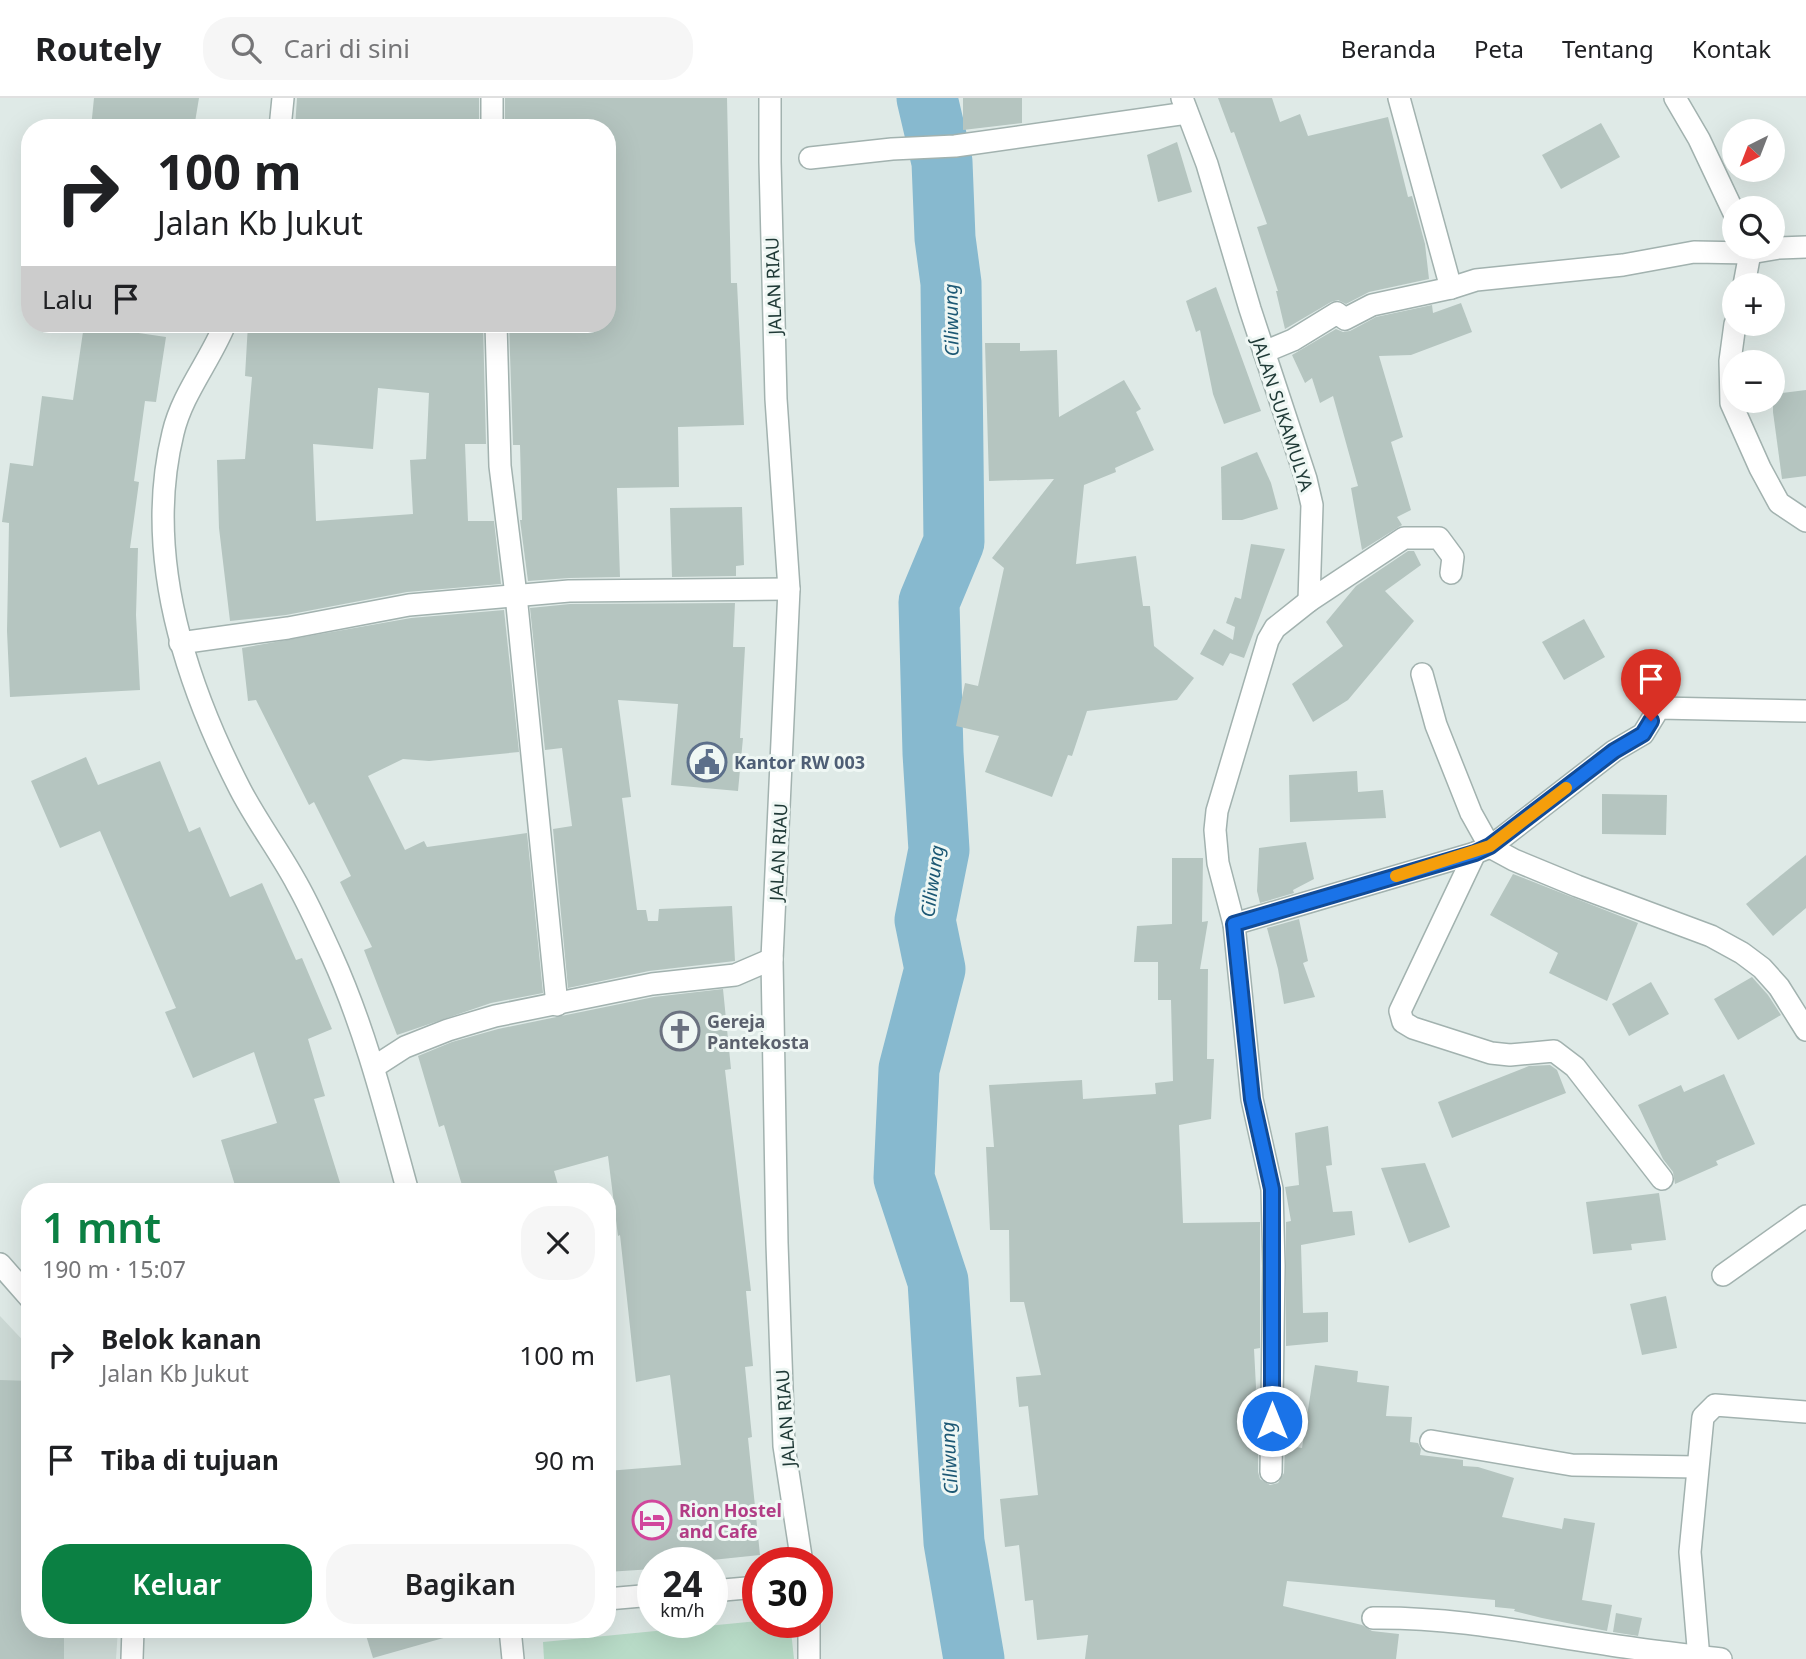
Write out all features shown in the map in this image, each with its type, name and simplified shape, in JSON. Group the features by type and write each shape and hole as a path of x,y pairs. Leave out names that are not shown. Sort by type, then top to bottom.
{"street":[{"path":"281,119 283,98"},
{"path":"492,98 492,119"},
{"name":"JALAN RIAU","path":"770,98 776,399 789,589 772,959 777,1244 784,1446 800,1547"},
{"path":"1399,98 1451,288"},
{"path":"1675,98 1726,196"},
{"path":"810,158 1045,134 1185,105"},
{"name":"JALAN SUKAMULYA","path":"1185,105 1207,164 1306,479 1312,505 1309,601"},
{"path":"1785,248 1806,247"},
{"path":"1264,352 1293,340 1337,313 1345,319 1372,305 1476,280 1623,265 1694,252 1722,251"},
{"path":"221,333 187,396 173,432 167,466 164,512 166,568 180,643 212,732 242,792 297,884 333,957 374,1067 406,1183"},
{"path":"496,333 500,466 516,595 557,1005"},
{"path":"1733,336 1730,360 1731,403 1779,503 1806,521"},
{"path":"1271,1472 1274,1266 1272,1189 1252,1099 1234,924 1218,863 1215,830 1217,811 1268,640 1275,628 1309,601 1404,538 1439,538 1453,557 1451,573"},
{"path":"180,643 288,628 409,605 516,595 569,591 789,589"},
{"path":"1422,674 1436,725 1483,850 1400,1011 1403,1022 1413,1028 1491,1053 1510,1055 1553,1051 1575,1067 1662,1179"},
{"path":"1234,924 1483,850 1614,751 1643,734 1659,708 1806,712"},
{"path":"1483,850 1711,936 1742,953 1762,968 1779,988 1806,1030"},
{"path":"374,1067 405,1047 447,1030 495,1016 557,1005 599,993 735,975 772,959"},
{"path":"1723,1275 1806,1216"},
{"path":"0,1264 21,1288"},
{"path":"1373,1618 1421,1618 1477,1623 1707,1658 1690,1552 1703,1417 1715,1405 1806,1412"},
{"path":"1431,1441 1572,1465 1697,1467"},
{"path":"616,1598 637,1596"},
{"path":"132,1659 133,1638"},
{"path":"511,1638 513,1659"},
{"path":"809,1638 810,1659"}],"shaded area":[{"path":"0,1316 21,1338 21,1638 117,1638 116,1659 0,1659"}],"green space":[{"path":"742,1623 742,1638 792,1638 794,1659 544,1659 543,1642 616,1638 616,1635 637,1633 637,1638 728,1638 728,1624"}],"building":[{"path":"94,98 199,98 196,119 92,119"},
{"path":"297,98 479,98 479,119 296,119"},
{"path":"505,98 727,98 731,283 737,283 744,425 678,427 679,487 617,488 620,577 528,581 520,520 520,445 513,445 509,333 616,333 616,119 505,119"},
{"path":"963,98 1022,98 1022,123 963,130"},
{"path":"1218,98 1272,98 1280,122 1300,114 1308,136 1388,117 1408,197 1412,196 1425,244 1429,279 1369,292 1346,304 1338,300 1331,302 1285,329 1278,291 1257,227 1267,224 1234,132 1231,133"},
{"path":"1601,123 1620,157 1561,189 1542,155"},
{"path":"1177,142 1192,192 1158,202 1147,155"},
{"path":"1216,287 1261,411 1224,424 1213,394 1200,330 1196,332 1186,301"},
{"path":"1461,303 1472,332 1411,355 1379,356 1403,437 1391,442 1411,510 1397,517 1402,525 1362,550 1351,488 1358,486 1333,396 1320,403 1312,378 1305,383 1292,355 1336,329 1350,331 1376,317 1432,305 1433,313"},
{"path":"83,333 139,333 166,337 156,402 145,401 134,481 139,482 130,548 138,548 136,615 140,690 10,697 7,631 9,523 2,522 10,463 33,466 42,396 73,400"},
{"path":"247,333 483,333 486,444 465,444 468,521 494,521 501,584 407,592 286,615 230,621 219,528 217,460 245,459 252,377 245,376","holes":["378,388 429,393 426,459 410,460 413,514 316,521 313,444 373,449"]},
{"path":"985,343 1020,343 1020,351 1057,350 1059,417 1124,380 1141,409 1136,412 1154,450 1115,468 1116,472 1084,485 1076,564 1136,556 1143,606 1150,606 1154,646 1194,678 1177,700 1087,711 1072,756 1068,755 1052,797 985,772 999,736 956,726 965,683 978,686 1004,568 992,558 1054,479 989,481"},
{"path":"1806,390 1806,476 1782,479 1773,413 1785,413 1785,393"},
{"path":"1257,452 1271,483 1278,509 1242,520 1222,520 1221,467"},
{"path":"742,507 744,565 736,566 736,576 672,577 670,508"},
{"path":"1251,544 1285,549 1244,658 1230,653 1223,666 1200,654 1214,629 1233,640 1235,627 1226,623 1235,597 1241,599"},
{"path":"1408,551 1414,551 1421,565 1385,591 1414,621 1348,700 1313,722 1292,684 1343,646 1326,622 1356,586"},
{"path":"735,603 733,647 745,647 740,738 743,738 738,791 671,785 678,704 618,700 631,797 622,798 637,910 646,910 648,921 658,921 659,909 732,906 735,961 649,971 568,988 553,829 572,826 562,748 545,750 530,608 570,604"},
{"path":"504,610 519,752 429,761 403,759 368,776 405,850 424,841 427,847 527,833 543,993 491,1003 397,1035 364,950 372,947 340,882 351,876 314,802 309,805 256,700 248,701 242,648 411,618"},
{"path":"1584,619 1605,657 1564,680 1542,642"},
{"path":"86,757 98,785 160,761 189,832 200,827 230,897 262,883 296,960 302,958 332,1029 308,1039 325,1096 314,1099 340,1183 234,1183 221,1140 277,1123 254,1052 193,1078 165,1012 176,1008 100,831 60,848 31,781"},
{"path":"1357,771 1358,792 1383,790 1386,818 1290,822 1289,775"},
{"path":"1602,794 1667,795 1666,835 1602,834"},
{"path":"1306,842 1314,879 1293,890 1294,893 1260,903 1257,891 1259,848"},
{"path":"1806,855 1806,908 1773,936 1746,904"},
{"path":"1172,858 1203,858 1202,922 1208,921 1200,969 1208,969 1207,1059 1214,1059 1211,1119 1179,1125 1183,1223 1260,1222 1260,1348 1254,1349 1256,1387 1253,1416 1254,1441 1258,1441 1260,1479 1270,1485 1278,1483 1284,1473 1285,1445 1302,1448 1315,1365 1358,1371 1357,1382 1389,1386 1386,1416 1412,1417 1410,1442 1418,1443 1420,1455 1463,1460 1463,1466 1478,1467 1514,1478 1502,1517 1562,1529 1564,1518 1595,1523 1582,1600 1612,1605 1607,1631 1542,1618 1514,1611 1515,1609 1495,1607 1495,1600 1287,1581 1283,1606 1362,1625 1372,1631 1399,1634 1396,1659 1085,1659 1088,1635 1037,1640 1033,1600 1025,1601 1019,1545 1005,1547 1000,1499 1038,1495 1028,1406 1019,1407 1016,1377 1041,1375 1024,1302 1010,1302 1009,1230 990,1230 986,1147 994,1147 989,1085 1082,1080 1083,1099 1156,1094 1155,1083 1173,1081 1171,1000 1158,1000 1158,962 1134,962 1137,926 1172,924"},
{"path":"1513,874 1638,923 1607,1001 1549,973 1558,953 1490,915"},
{"path":"1299,919 1308,961 1303,963 1315,997 1284,1004 1267,928"},
{"path":"1752,977 1781,1015 1738,1040 1714,999"},
{"path":"1651,982 1669,1014 1629,1036 1612,1004"},
{"path":"723,989 731,1069 725,1070 751,1291 746,1291 753,1366 745,1367 752,1437 748,1438 759,1547 742,1547 742,1557 728,1558 728,1547 637,1547 637,1570 616,1571 616,1470 681,1465 670,1375 636,1382 620,1235 618,1236 616,1220 616,1183 611,1183 608,1156 554,1171 557,1183 461,1183 444,1125 439,1127 418,1056 452,1042 498,1029 654,997"},
{"path":"1550,1065 1557,1070 1566,1093 1452,1138 1438,1102 1529,1066"},
{"path":"1724,1074 1755,1144 1716,1161 1718,1165 1675,1184 1673,1172 1663,1159 1638,1105 1681,1085 1684,1092"},
{"path":"1328,1126 1332,1165 1326,1166 1333,1212 1352,1211 1355,1235 1301,1245 1303,1313 1328,1312 1328,1342 1286,1346 1286,1222 1291,1221 1285,1187 1299,1185 1295,1133"},
{"path":"1425,1163 1450,1227 1409,1243 1381,1168"},
{"path":"1659,1193 1666,1240 1631,1244 1632,1250 1593,1254 1586,1202"},
{"path":"1666,1296 1677,1348 1642,1355 1630,1304"},
{"path":"0,1380 21,1381 21,1638 64,1638 64,1659 0,1659"},
{"path":"1616,1613 1642,1618 1638,1636 1613,1632"},
{"path":"367,1638 443,1638 373,1658"}],"waterway":[{"name":"Ciliwung","path":"927,98 942,162 945,238 951,283 954,542 929,602 939,850 925,920 935,969 909,1069 904,1178 938,1281 954,1542 974,1659"}],"slow traffic":[{"path":"1396,876 1475,853 1490,846 1566,788"}],"place":[{"name":"Kantor RW 003","path":"707,762"},
{"name":"Gereja Pantekosta","path":"680,1031"},
{"name":"Rion Hostel and Cafe","path":"652,1520"}],"route":[{"path":"1272,1421 1272,1189 1252,1099 1234,924 1475,853 1490,846 1614,751 1643,734 1651,721"}]}
